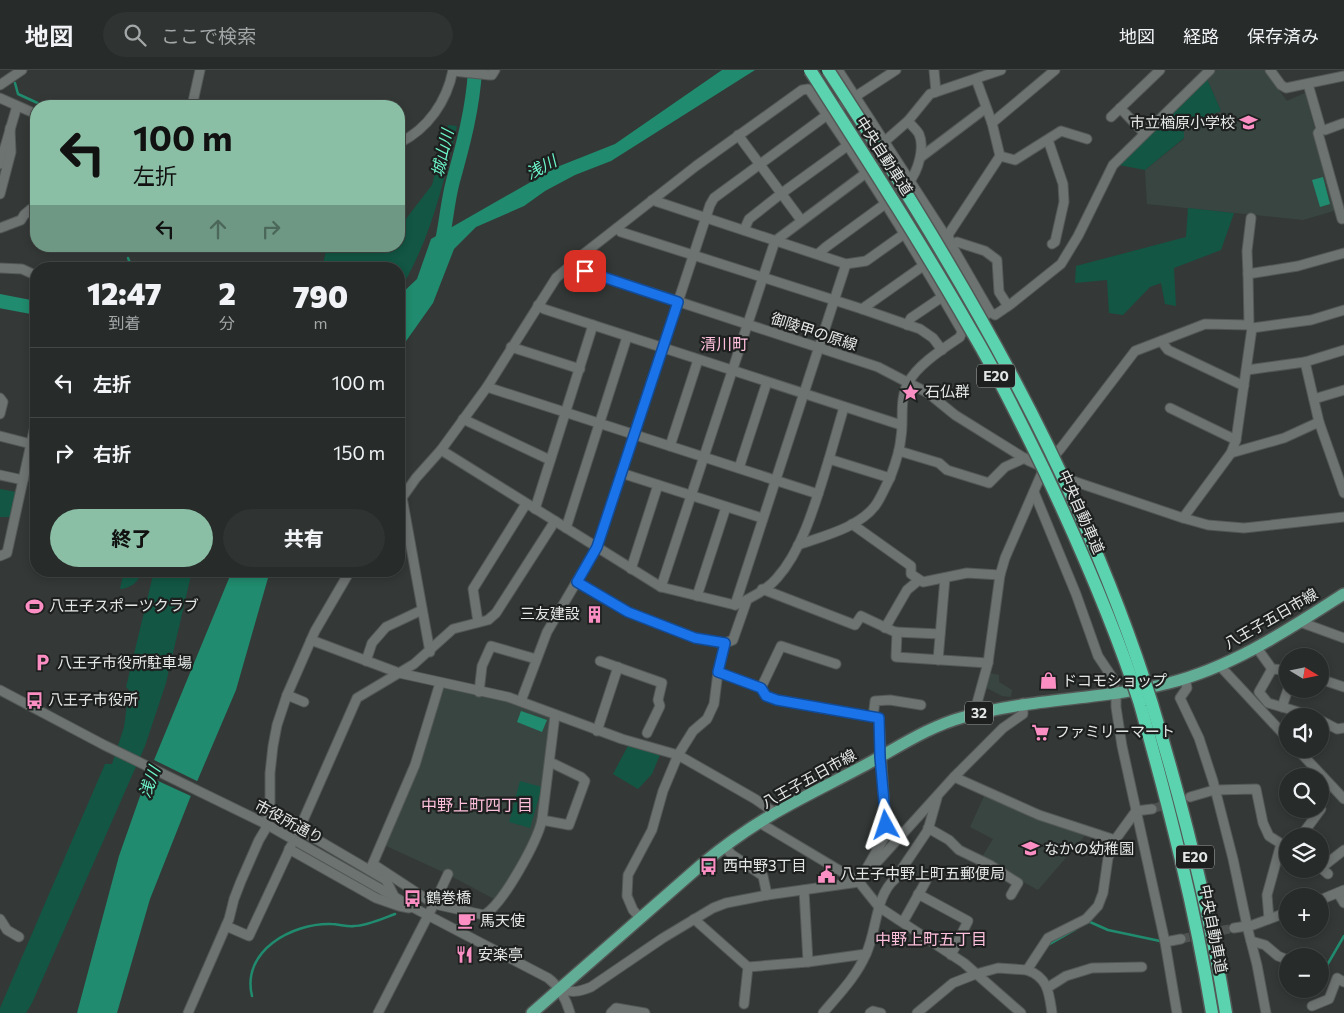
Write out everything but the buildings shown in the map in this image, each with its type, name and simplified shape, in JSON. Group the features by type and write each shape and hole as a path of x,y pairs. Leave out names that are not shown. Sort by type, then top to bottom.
{"highway":[{"name":"中央自動車道","path":"810,70 872,165 972,332 1018,418 1084,558 1129,672 1146,704 1192,842 1214,943 1226,1013"},
{"name":"中央自動車道","path":"828,70 884,157 986,325 1032,411 1071,492 1093,544 1141,669 1146,704 1201,946 1212,1013"}],"main road":[{"name":"八王子五日市線","path":"532,1013 725,846 775,813 908,740 974,714 1023,704 1116,692 1168,683 1185,678 1257,648 1344,594"}],"street":[{"path":"0,85 22,70"},
{"path":"193,100 200,70"},
{"path":"405,139 421,128 431,118 442,102 453,70 492,72"},
{"path":"838,70 952,246 990,312 996,315 1065,259 1113,165 1210,70"},
{"path":"520,702 547,632 597,547 692,256 714,198 827,115 896,70"},
{"path":"934,70 936,92"},
{"path":"884,142 908,122 930,94 1001,70"},
{"path":"1111,117 1151,74 1160,70"},
{"path":"1270,70 1281,85 1286,88 1344,76"},
{"path":"992,123 1050,72"},
{"path":"952,246 948,235 1000,156 992,123 976,79"},
{"path":"1308,84 1321,129 1318,133 1342,219"},
{"path":"405,495 487,387 556,278 652,200 738,134 805,89 810,91 866,173 962,331"},
{"path":"0,98 30,111"},
{"path":"0,164 17,106"},
{"path":"921,157 986,108"},
{"path":"1120,108 1144,133"},
{"path":"908,122 919,135 921,157 914,176 909,182"},
{"path":"1321,129 1325,130 1344,123"},
{"path":"0,144 10,128"},
{"path":"0,194 11,152 10,128"},
{"path":"1000,156 1015,160 1062,131 1087,139"},
{"path":"738,134 801,220"},
{"path":"1048,140 1063,184 1064,202 1055,242 1052,244"},
{"path":"744,230 748,219 782,192 847,146"},
{"path":"661,587 775,241 866,173"},
{"path":"652,200 846,264 866,262 904,234"},
{"path":"818,254 826,246 885,204"},
{"path":"0,228 20,220 30,211"},
{"path":"1183,518 1231,453 1236,440 1247,370 1250,326 1247,251 1251,218"},
{"path":"617,228 622,232 692,256 862,309 920,330 933,338 942,350"},
{"path":"862,309 957,242 985,251 997,260 999,292 1008,306"},
{"path":"1248,274 1298,266 1344,253"},
{"name":"御陵甲の原線","path":"573,264 585,271 878,367 928,393 955,415 1027,460 1076,482 1183,518 1208,525 1244,528 1344,516"},
{"path":"735,605 846,264"},
{"path":"0,268 22,270 30,273"},
{"path":"0,274 30,275"},
{"path":"906,325 911,318 942,297"},
{"path":"538,306 627,337 901,425"},
{"path":"974,714 988,663 1000,575 1005,558 1044,468 1135,351 1205,324 1250,326 1311,320 1344,310"},
{"path":"798,545 852,524 868,514 876,505 890,478 899,451 902,436 902,405 908,383 915,374 942,350 960,337 962,331 990,312"},
{"path":"535,509 593,325"},
{"path":"566,528 627,337"},
{"path":"1161,341 1168,350 1244,386"},
{"path":"511,347 580,369"},
{"path":"1247,370 1305,362 1344,350"},
{"path":"670,446 698,360"},
{"path":"1305,362 1319,422 1341,475 1344,493"},
{"path":"739,468 767,382"},
{"path":"487,387 818,494"},
{"path":"1314,399 1344,390"},
{"path":"0,398 3,402 0,414"},
{"path":"441,450 661,587 735,605 747,600 776,580 795,554 818,494 844,407"},
{"path":"1170,408 1236,440"},
{"path":"464,419 550,460"},
{"path":"1231,453 1284,438 1319,422"},
{"path":"0,436 30,444"},
{"path":"0,559 6,553 30,448"},
{"path":"899,451 939,463 948,470 989,483 1005,467 1027,460"},
{"path":"829,459 890,478"},
{"path":"621,474 762,518"},
{"path":"0,475 23,480"},
{"path":"631,569 658,485"},
{"path":"1034,492 1076,594 1098,656 1112,677 1116,692 1116,707 1122,746 1165,942 1177,1013"},
{"path":"478,622 474,589 526,504"},
{"path":"697,596 726,507"},
{"path":"405,521 430,652"},
{"path":"555,521 496,613 488,620 454,629 430,652 357,698 298,831 371,867 434,904 484,914 491,910 508,888 539,832 555,715"},
{"path":"852,524 911,566 911,574 923,582 967,574 1000,575"},
{"path":"188,1013 226,926 237,890 270,809 270,773 273,746 277,725 287,695 310,640 346,577"},
{"path":"938,660 945,578"},
{"path":"885,628 906,590 919,580"},
{"path":"577,582 628,612 695,638 725,643 733,640 747,600"},
{"path":"762,590 855,625 860,616 898,632 940,634"},
{"path":"366,661 372,643 386,627 422,610"},
{"path":"1300,622 1344,638"},
{"path":"898,632 896,657 988,663"},
{"path":"310,640 399,673 508,697 597,731 678,755 755,799 775,813"},
{"path":"640,918 627,896 628,875 652,830 662,791 678,755 693,731 707,719 714,704 718,672 725,643"},
{"path":"479,692 482,666 491,646 536,659"},
{"path":"761,688 781,646 836,664"},
{"path":"1257,648 1272,669"},
{"path":"600,660 662,683 658,700 660,706 647,733"},
{"path":"1219,665 1279,729"},
{"path":"597,731 618,667"},
{"path":"1272,669 1279,669"},
{"path":"1272,669 1259,692 1268,703 1285,708"},
{"path":"718,672 761,688 766,696 777,700 879,718 880,757 886,818 885,832 884,838 871,857 859,882"},
{"path":"1185,678 1187,688 1180,698 1199,738 1213,781 1233,859 1266,1013"},
{"path":"1329,682 1344,687"},
{"path":"371,867 415,765 440,683"},
{"name":"市役所通り","path":"0,690 104,745 265,823 414,908 548,978 560,989"},
{"path":"287,695 304,702"},
{"path":"1282,707 1285,698"},
{"path":"873,717 875,701 890,700 922,705"},
{"path":"560,989 570,993 580,992 591,987 694,918 726,903 767,895 859,882 954,777 1003,728 1023,714 1023,704"},
{"path":"1329,725 1337,729 1344,728"},
{"path":"1305,758 1344,799"},
{"path":"542,820 569,825 585,781 581,777 550,762"},
{"path":"954,777 1018,806 1115,840"},
{"path":"1190,797 1214,790 1256,789 1263,823 1269,836 1279,843"},
{"path":"823,1013 853,979 873,936 879,906 891,882 895,879 928,828 937,796"},
{"path":"1027,970 1048,938 1086,919 1098,906 1103,892 1108,858 1115,840 1136,811 1152,809"},
{"path":"1307,828 1315,818"},
{"path":"760,823 859,882 879,906 952,954 1021,1013"},
{"path":"928,828 949,840 959,850 990,865 1018,883 1012,895"},
{"path":"725,846 731,854 763,876 767,895"},
{"path":"226,926 249,936 290,848 376,898 399,906 414,908"},
{"path":"1329,864 1344,850"},
{"path":"1269,919 1267,895 1279,860"},
{"path":"371,867 386,880 394,896"},
{"path":"378,1013 448,874"},
{"path":"903,922 926,881"},
{"path":"804,890 808,962"},
{"path":"1329,897 1341,892 1344,903"},
{"path":"918,894 968,921 952,954"},
{"path":"1234,928 1247,926 1279,915"},
{"path":"694,918 748,967 808,962 866,954"},
{"path":"0,919 6,930 19,938"},
{"path":"1165,942 1181,939"},
{"path":"1251,941 1265,945 1279,956"},
{"path":"744,1004 748,967"},
{"path":"1047,988 1066,976 1092,968 1142,967"},
{"path":"917,1013 953,983 998,968 1027,970 1037,975 1050,992 1052,1013"},
{"path":"1312,1006 1329,999 1337,978 1344,982"},
{"path":"560,989 566,999 570,1013"},
{"path":"611,1013 616,1008 645,1013"},
{"path":"870,1013 873,1011 880,1013"}],"shaded area":[{"path":"1217,70 1264,70 1287,101 1305,93 1337,210 1303,220 1147,204 1145,170 1184,139 1184,125 1221,111 1207,79"},
{"path":"1207,79 1221,111 1184,125 1184,138 1145,170 1119,165"},
{"path":"448,125 457,126 430,226 405,281 405,262 324,262 326,252 405,252 405,220 432,185"},
{"path":"1188,208 1234,213 1221,250 1174,268 1176,306 1165,304 1161,283 1150,287 1123,315 1109,313 1107,280 1075,283 1076,266 1186,237"},
{"path":"0,489 17,492 10,517 0,517"},
{"path":"123,577 139,577 134,584 120,589"},
{"path":"153,577 191,577 166,683 145,746 32,1003 26,1013 0,1013 0,1008 105,764 112,764 124,727 129,690 126,687"},
{"path":"989,673 999,675 999,682 1012,690 1011,697 1002,696 985,687"},
{"path":"440,683 479,692 555,715 542,820 498,901 445,873 382,844"},
{"path":"630,742 662,750 652,774 638,789 613,774"},
{"path":"520,781 542,787 530,828 509,822"},
{"name":"なかの幼稚園","path":"986,792 1089,831 1038,890 981,859 993,839 970,827"}],"water":[{"path":"722,70 755,70 611,161 575,175 545,191 524,206 476,227 454,249 433,303 405,343 405,290 417,279 431,239 557,167 615,144"},
{"path":"1323,177 1330,204 1320,207 1312,180"},
{"name":"浅川","path":"230,577 268,577 236,690 150,899 117,1013 77,1013 119,856 145,782"},
{"path":"521,711 547,720 542,732 517,722"}],"pier":[{"path":"152,759 199,782 193,797 145,775"}],"waterway":[{"name":"城山川","path":"440,250 451,189 470,112 475,70"},
{"path":"15,83 18,94 31,100"},
{"path":"128,258 130,262"},
{"path":"0,301 30,307"},
{"path":"252,996 251,980 254,966 262,953 286,934 316,925 364,925 395,914"},
{"path":"1090,922 1108,930 1160,941"},
{"path":"1048,945 1076,929"},
{"path":"1329,962 1344,936"}],"tunnel":[{"path":"1152,809 1185,798"},
{"path":"1181,939 1234,928"}],"place":[{"name":"市立楢原小学校","path":"1249,123"},
{"name":"石仏群","path":"911,392"},
{"name":"八王子スポーツクラブ","path":"35,606"},
{"name":"三友建設","path":"594,614"},
{"name":"八王子市役所駐車場","path":"43,663"},
{"name":"ドコモショップ","path":"1048,681"},
{"name":"八王子市役所","path":"34,700"},
{"name":"ファミリーマート","path":"1041,732"},
{"name":"なかの幼稚園","path":"1030,849"},
{"name":"西中野3丁目","path":"709,866"},
{"name":"八王子中野上町五郵便局","path":"826,874"},
{"name":"鶴巻橋","path":"412,898"},
{"name":"馬天使","path":"466,921"},
{"name":"安楽亭","path":"464,955"}],"district":[{"name":"清川町","path":"724,344"},
{"name":"中野上町四丁目","path":"477,805"},
{"name":"中野上町五丁目","path":"931,939"}],"route":[{"path":"585,271 678,302 597,547 577,582 628,612 695,638 725,643 718,672 761,688 766,696 816,708 879,718 880,757 886,825"}]}
